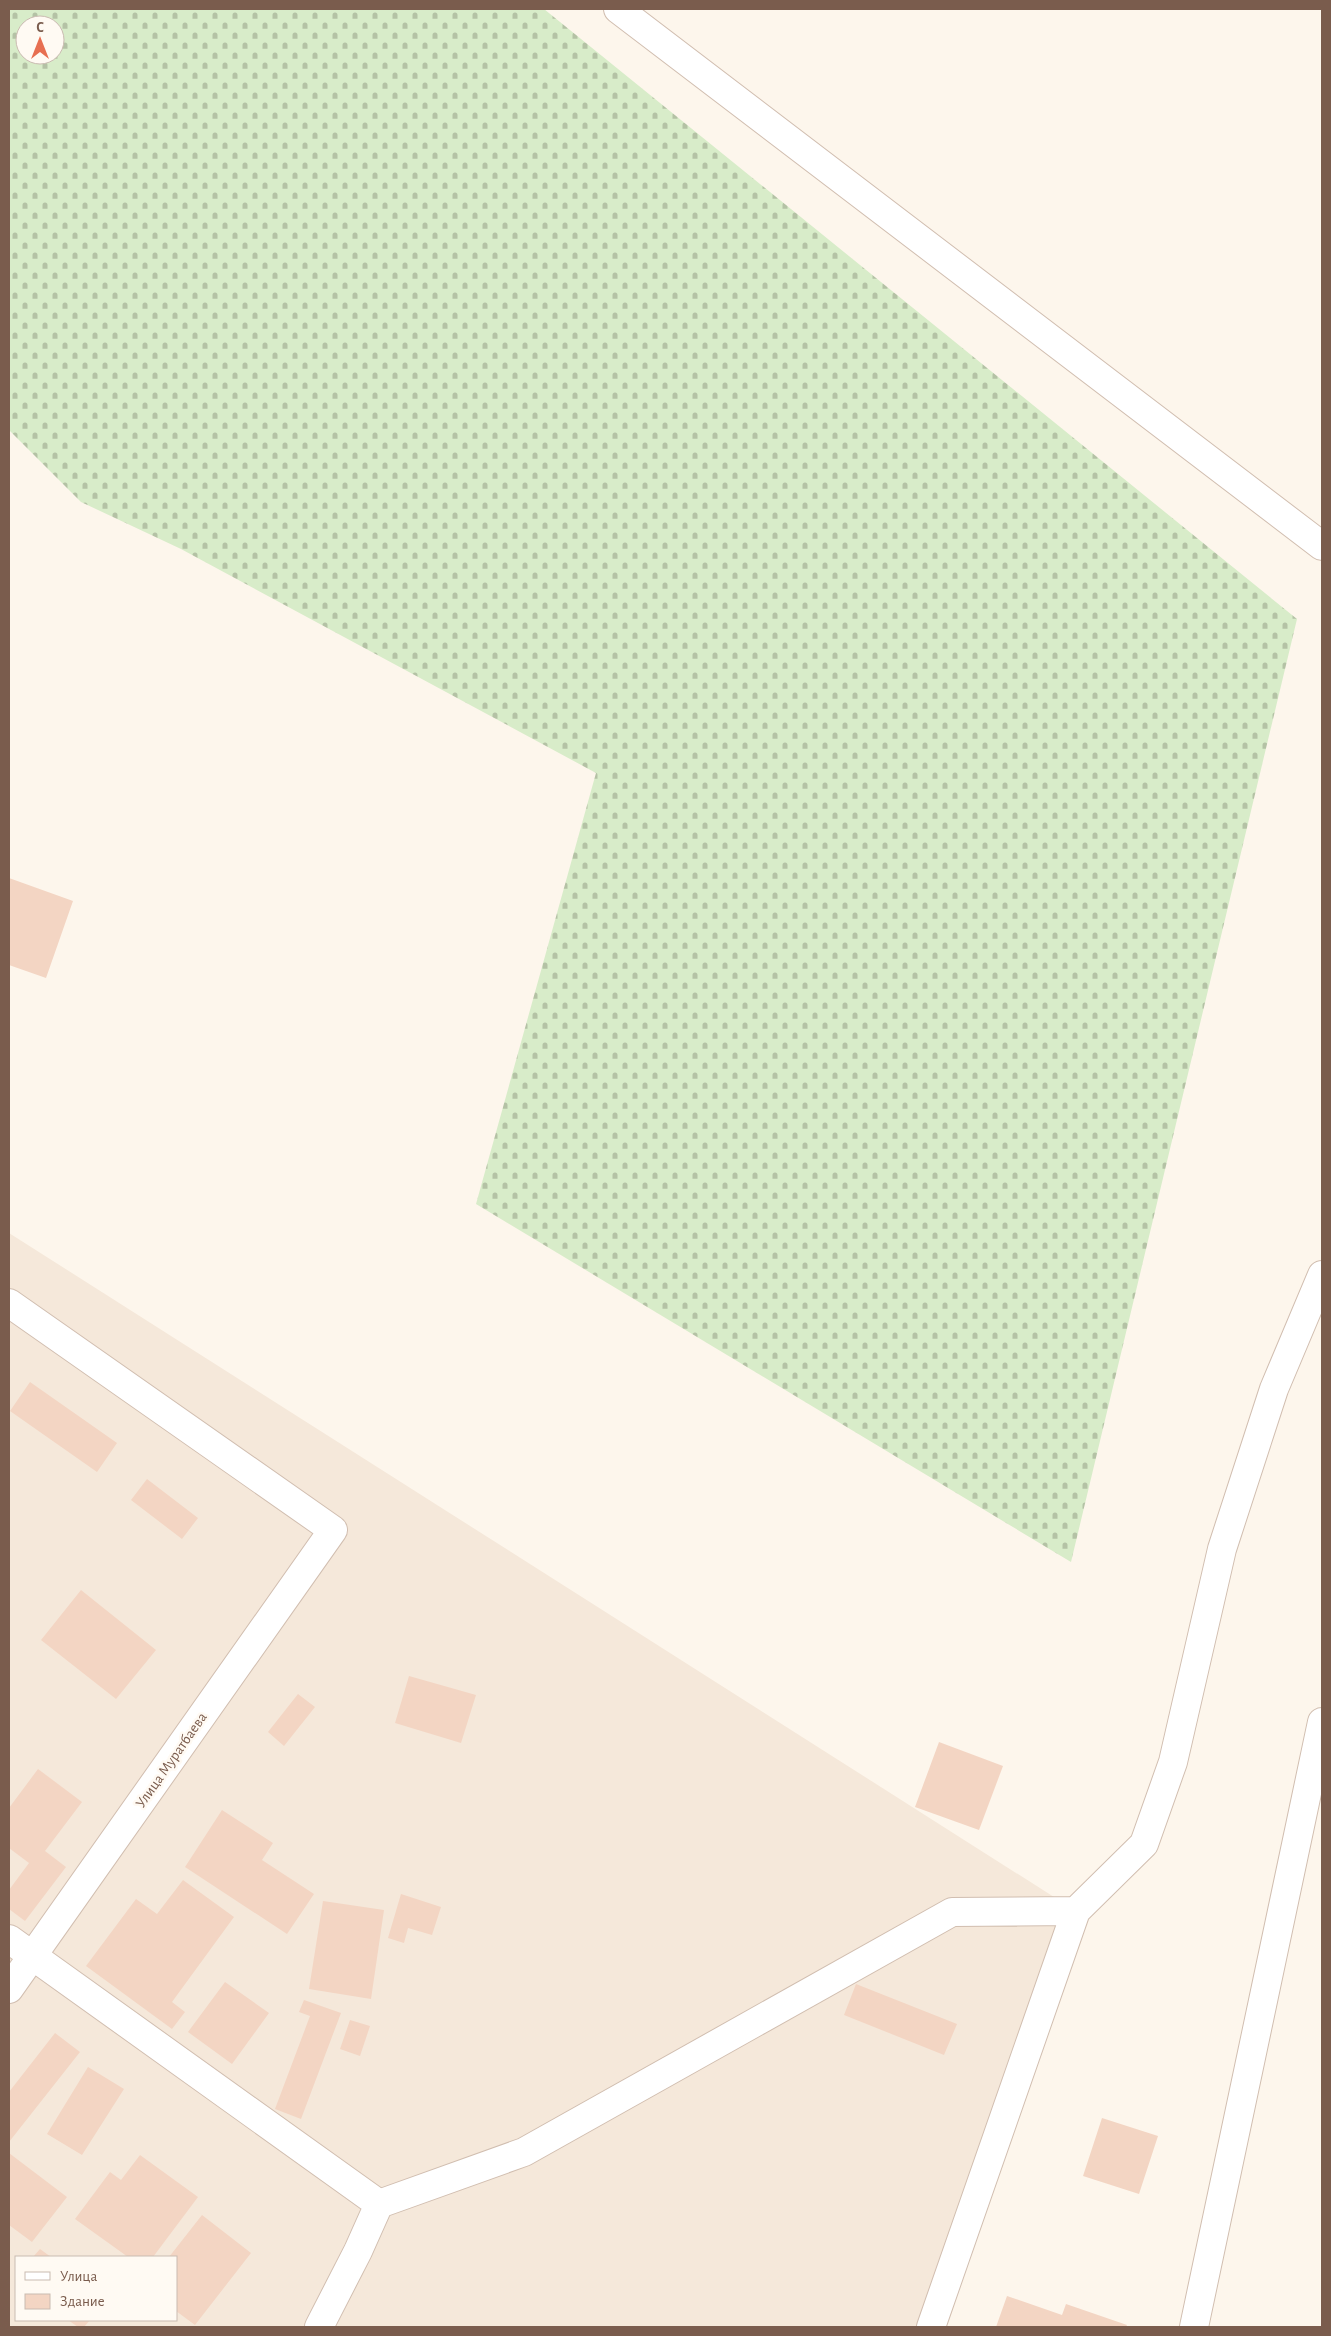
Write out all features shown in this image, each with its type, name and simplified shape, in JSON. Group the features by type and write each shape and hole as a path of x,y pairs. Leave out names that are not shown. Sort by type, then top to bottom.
{"street":[{"path":"618,9 1322,546"},
{"path":"931,2327 1076,1911 1144,1844 1173,1762 1222,1549 1274,1389 1322,1274"},
{"name":"Улица Муратбаева","path":"9,1303 333,1530 9,1989"},
{"path":"1194,2327 1322,1722"},
{"path":"319,2327 358,2251 379,2204 524,2152 952,1912 1076,1911"},
{"path":"9,1939 379,2204"}],"shaded area":[{"path":"9,1233 1076,1911 935,2327 9,2327"}],"green space":[{"path":"9,9 544,9 1297,619 1071,1562 476,1204 596,773 181,549 81,502 9,430"}],"building":[{"path":"9,878 73,901 46,978 9,965"},
{"path":"30,1382 117,1443 97,1472 10,1411"},
{"path":"147,1479 198,1518 182,1539 131,1500"},
{"path":"81,1590 156,1650 116,1699 41,1640"},
{"path":"409,1676 476,1695 461,1743 395,1723"},
{"path":"298,1694 315,1707 284,1746 268,1732"},
{"path":"939,1742 1003,1766 979,1830 915,1807"},
{"path":"38,1769 82,1802 45,1851 66,1867 25,1921 9,1909 9,1890 29,1863 9,1848 9,1808"},
{"path":"222,1810 273,1843 262,1860 314,1894 287,1934 185,1867"},
{"path":"183,1880 234,1917 172,2002 185,2012 172,2029 86,1966 136,1899 157,1914"},
{"path":"401,1894 441,1907 432,1935 408,1928 404,1943 388,1938"},
{"path":"323,1901 384,1910 371,1999 309,1989"},
{"path":"225,1982 269,2013 232,2064 188,2032"},
{"path":"856,1984 957,2024 944,2055 844,2015"},
{"path":"304,2000 341,2013 301,2119 275,2109 310,2016 299,2012"},
{"path":"350,2020 370,2026 360,2056 340,2049"},
{"path":"55,2033 80,2052 9,2142 9,2092"},
{"path":"88,2067 124,2089 82,2155 47,2134"},
{"path":"1102,2118 1158,2136 1139,2194 1083,2176"},
{"path":"9,2153 67,2197 32,2242 9,2225"},
{"path":"140,2155 198,2197 154,2256 127,2256 75,2219 110,2172 121,2180"},
{"path":"202,2215 251,2253 195,2325 178,2312 178,2256 170,2256"},
{"path":"40,2249 50,2256 34,2256"},
{"path":"1007,2296 1062,2315 1066,2304 1127,2325 1126,2327 996,2327"},
{"path":"69,2321 89,2321 84,2327 78,2327"}]}
